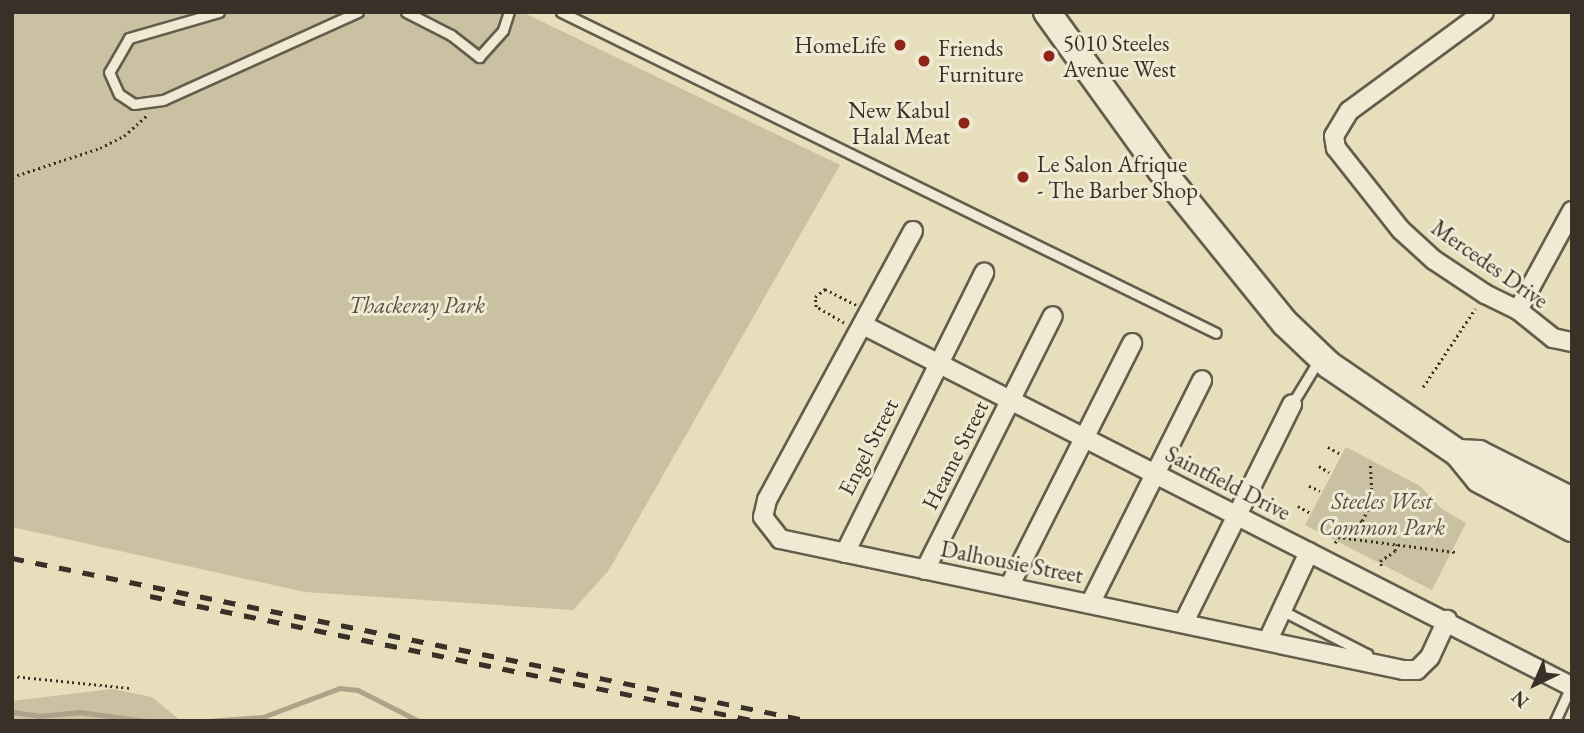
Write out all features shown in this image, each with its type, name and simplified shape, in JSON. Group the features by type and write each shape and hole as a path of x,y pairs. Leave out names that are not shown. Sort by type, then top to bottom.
{"main road":[{"path":"1047,12 1212,236 1285,323 1321,357 1458,453 1479,480 1572,528"},
{"path":"1458,453 1479,454 1572,501"}],"street":[{"name":"Mercedes Drive","path":"1484,12 1349,111 1334,136 1342,161 1401,230 1485,294 1518,310 1553,338 1572,342"},
{"path":"1518,310 1572,211"},
{"path":"855,325 913,231"},
{"name":"Engel Street","path":"845,553 984,273"},
{"name":"Heame Street","path":"925,569 1053,316"},
{"name":"Saintfield Drive","path":"855,325 938,364 1571,685"},
{"name":"Dalhousie Street","path":"855,325 767,500 763,517 780,539 1417,670 1430,657 1447,620"},
{"path":"1010,585 1132,343"},
{"path":"1091,602 1202,380"},
{"path":"1184,622 1292,404"},
{"path":"1268,640 1309,551"}],"lane":[{"path":"219,12 130,38 120,48 109,72 119,94 134,104 163,100 358,12"},
{"path":"406,12 451,35 479,57 503,30 509,12"},
{"path":"561,12 1216,333"},
{"path":"1292,404 1321,357"},
{"path":"1281,610 1367,654 1368,662"},
{"path":"1555,721 1571,685"}],"path":[{"path":"12,177 42,170 124,136 163,100"},
{"path":"855,325 816,307 815,297 825,289 857,306"},
{"path":"1423,387 1485,294"},
{"path":"1328,447 1339,453"},
{"path":"1344,537 1362,521 1372,501 1370,463"},
{"path":"1319,466 1329,472"},
{"path":"1309,486 1320,491"},
{"path":"1298,506 1309,512"},
{"path":"1335,543 1338,537 1344,537 1455,552"},
{"path":"1381,566 1380,561 1396,544"},
{"path":"12,676 131,688"}],"green space":[{"name":"Thackeray Park","path":"12,12 522,12 840,165 609,570 573,610 305,592 12,527"},
{"name":"Steeles West Common Park","path":"1346,447 1420,486 1442,509 1466,523 1432,590 1305,525"},
{"path":"112,689 152,697 181,721 12,721 12,701"}],"waterway":[{"path":"208,721 263,717 340,688 358,690 419,721"},
{"path":"12,712 39,716 80,712 146,721"}],"railway":[{"path":"12,558 810,721"},
{"path":"150,596 757,721"}],"place":[{"name":"HomeLife","path":"900,45"},
{"name":"5010 Steeles Avenue West","path":"1049,56"},
{"name":"Friends Furniture","path":"924,61"},
{"name":"New Kabul Halal Meat","path":"964,123"},
{"name":"Le Salon Afrique - The Barber Shop","path":"1023,177"}]}
